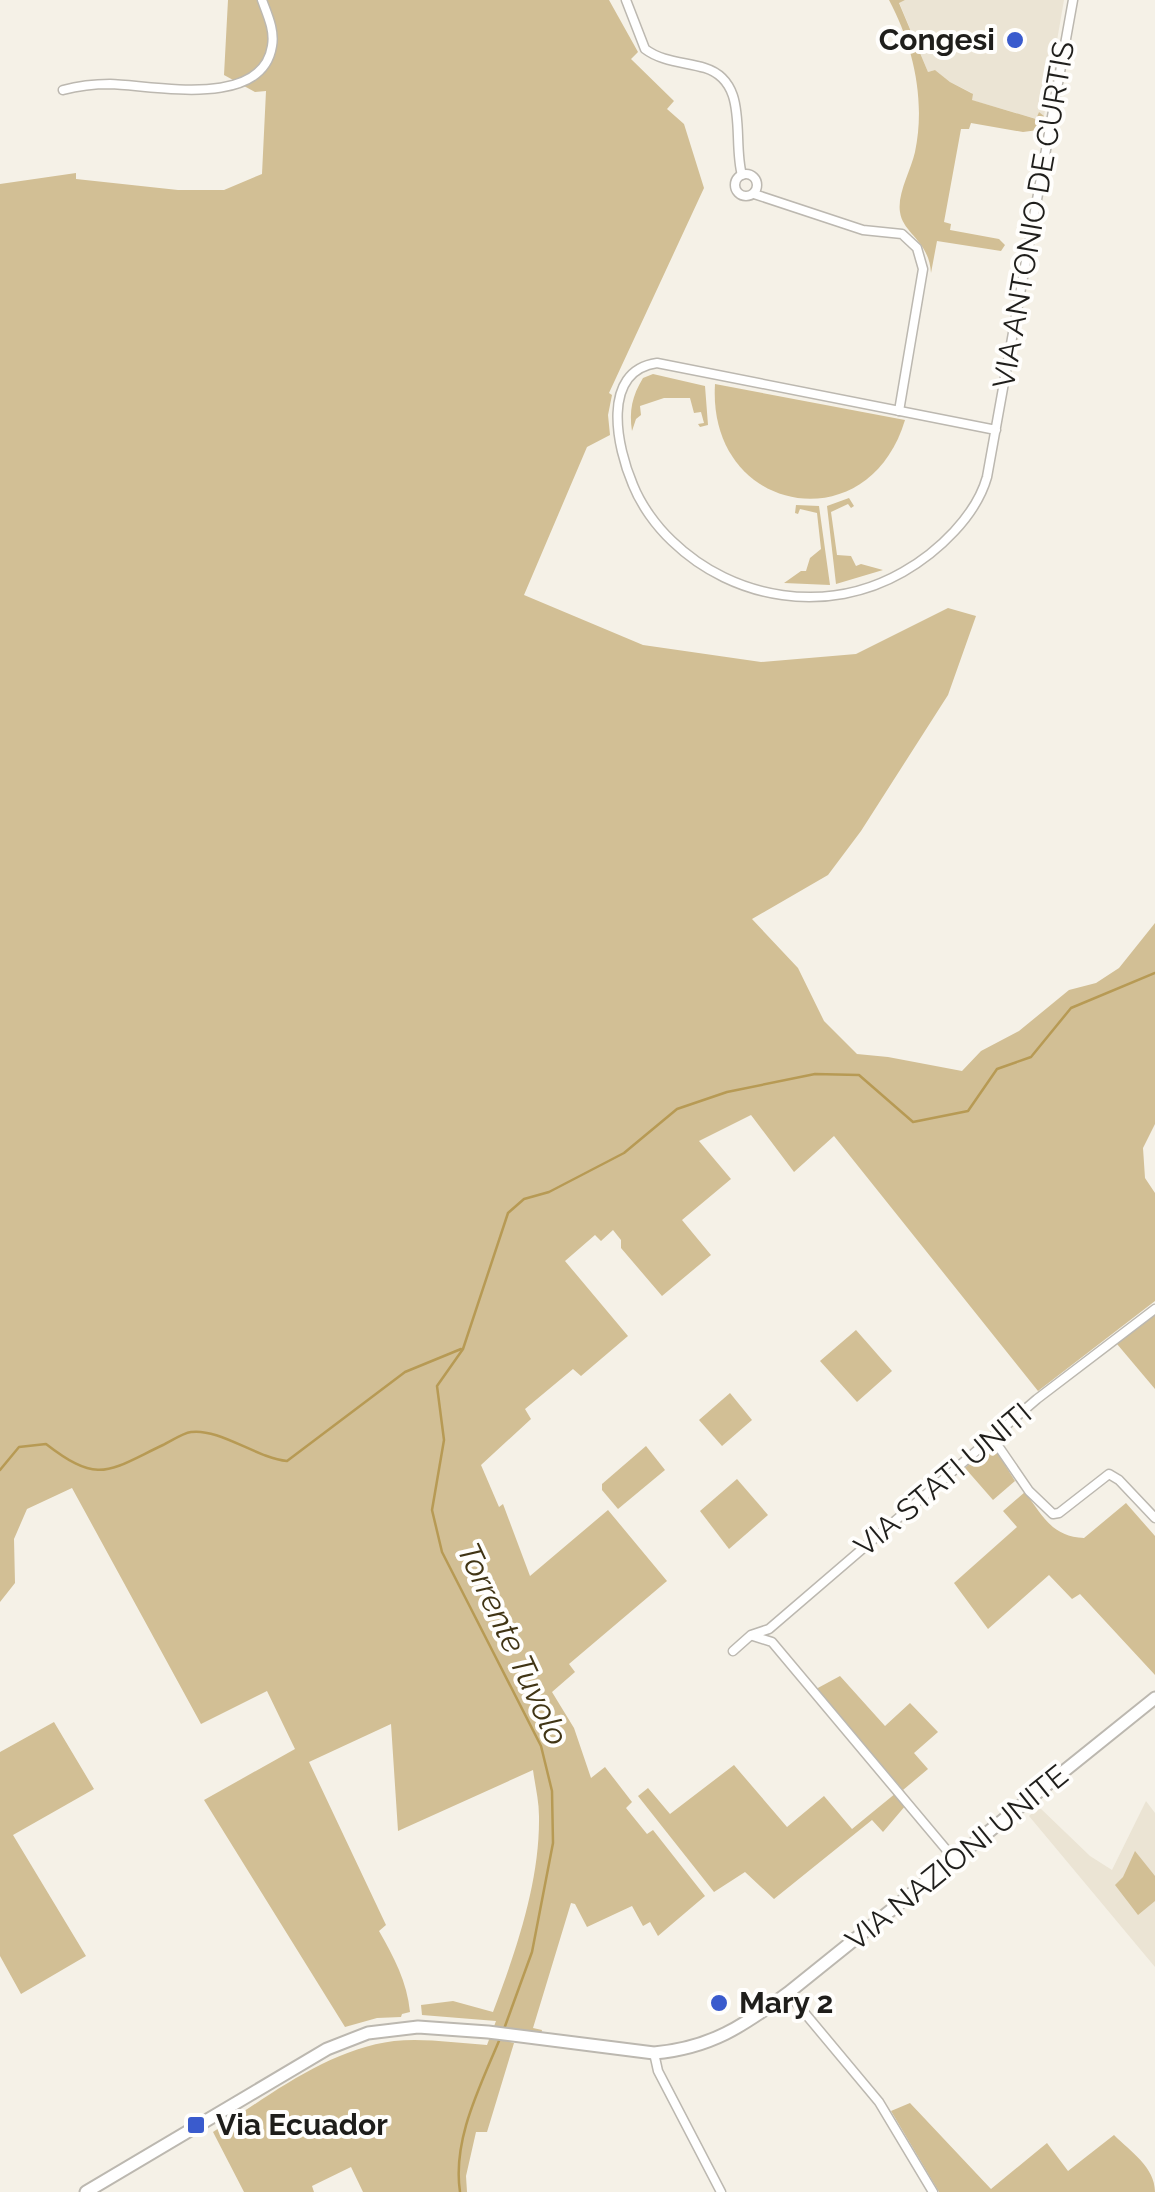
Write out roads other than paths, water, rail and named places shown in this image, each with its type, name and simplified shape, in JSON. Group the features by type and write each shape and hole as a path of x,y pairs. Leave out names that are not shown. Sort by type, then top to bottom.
{"street":[{"path":"63,90 111,84 185,92 208,90 254,75 272,48 272,31 262,0"},
{"path":"626,0 645,48 664,59 708,69 729,85 736,107 742,175"},
{"name":"VIA ANTONIO DE CURTIS","path":"996,430 657,364 644,365 633,372 620,394 616,411 620,444 633,486 671,540 723,578 792,598 834,597 874,587 914,566 936,548 983,490 996,430 1072,0"},
{"path":"742,175 755,178 758,188 754,194"},
{"path":"742,175 736,182 738,192 746,196 754,194 862,230 902,234 917,248 923,269 899,411"},
{"name":"VIA STATI UNITI","path":"732,1651 751,1636 769,1629 992,1437 1155,1309"},
{"path":"992,1437 1029,1491 1053,1514 1109,1474 1120,1480 1155,1518"},
{"path":"769,1629 772,1642 955,1860"},
{"path":"751,1636 772,1642"},
{"name":"VIA NAZIONI UNITE","path":"86,2192 346,2040 388,2028 488,2032 654,2053 710,2042 788,1994 1155,1698"},
{"path":"788,1994 879,2102 934,2192"},
{"path":"654,2053 658,2071 722,2192"}],"waterway":[{"name":"Torrente Tuvolo","path":"504,2029 532,1952 553,1843 552,1791 541,1746 442,1552 432,1510 444,1440 437,1386 463,1349 508,1213 524,1199 549,1192 624,1153 677,1109 727,1092 815,1074 859,1075 913,1122 968,1111 997,1069 1031,1057 1071,1008 1155,973"},
{"path":"0,1470 19,1447 46,1444 79,1465 104,1470 191,1432 214,1434 287,1461 405,1372 461,1349"},
{"name":"Torrente Tuvolo","path":"460,2192 464,2132 501,2036"}],"place":[{"name":"Congesi","path":"1015,40"},
{"name":"Mary 2","path":"719,2003"},
{"name":"Via Ecuador","path":"196,2125"}]}
